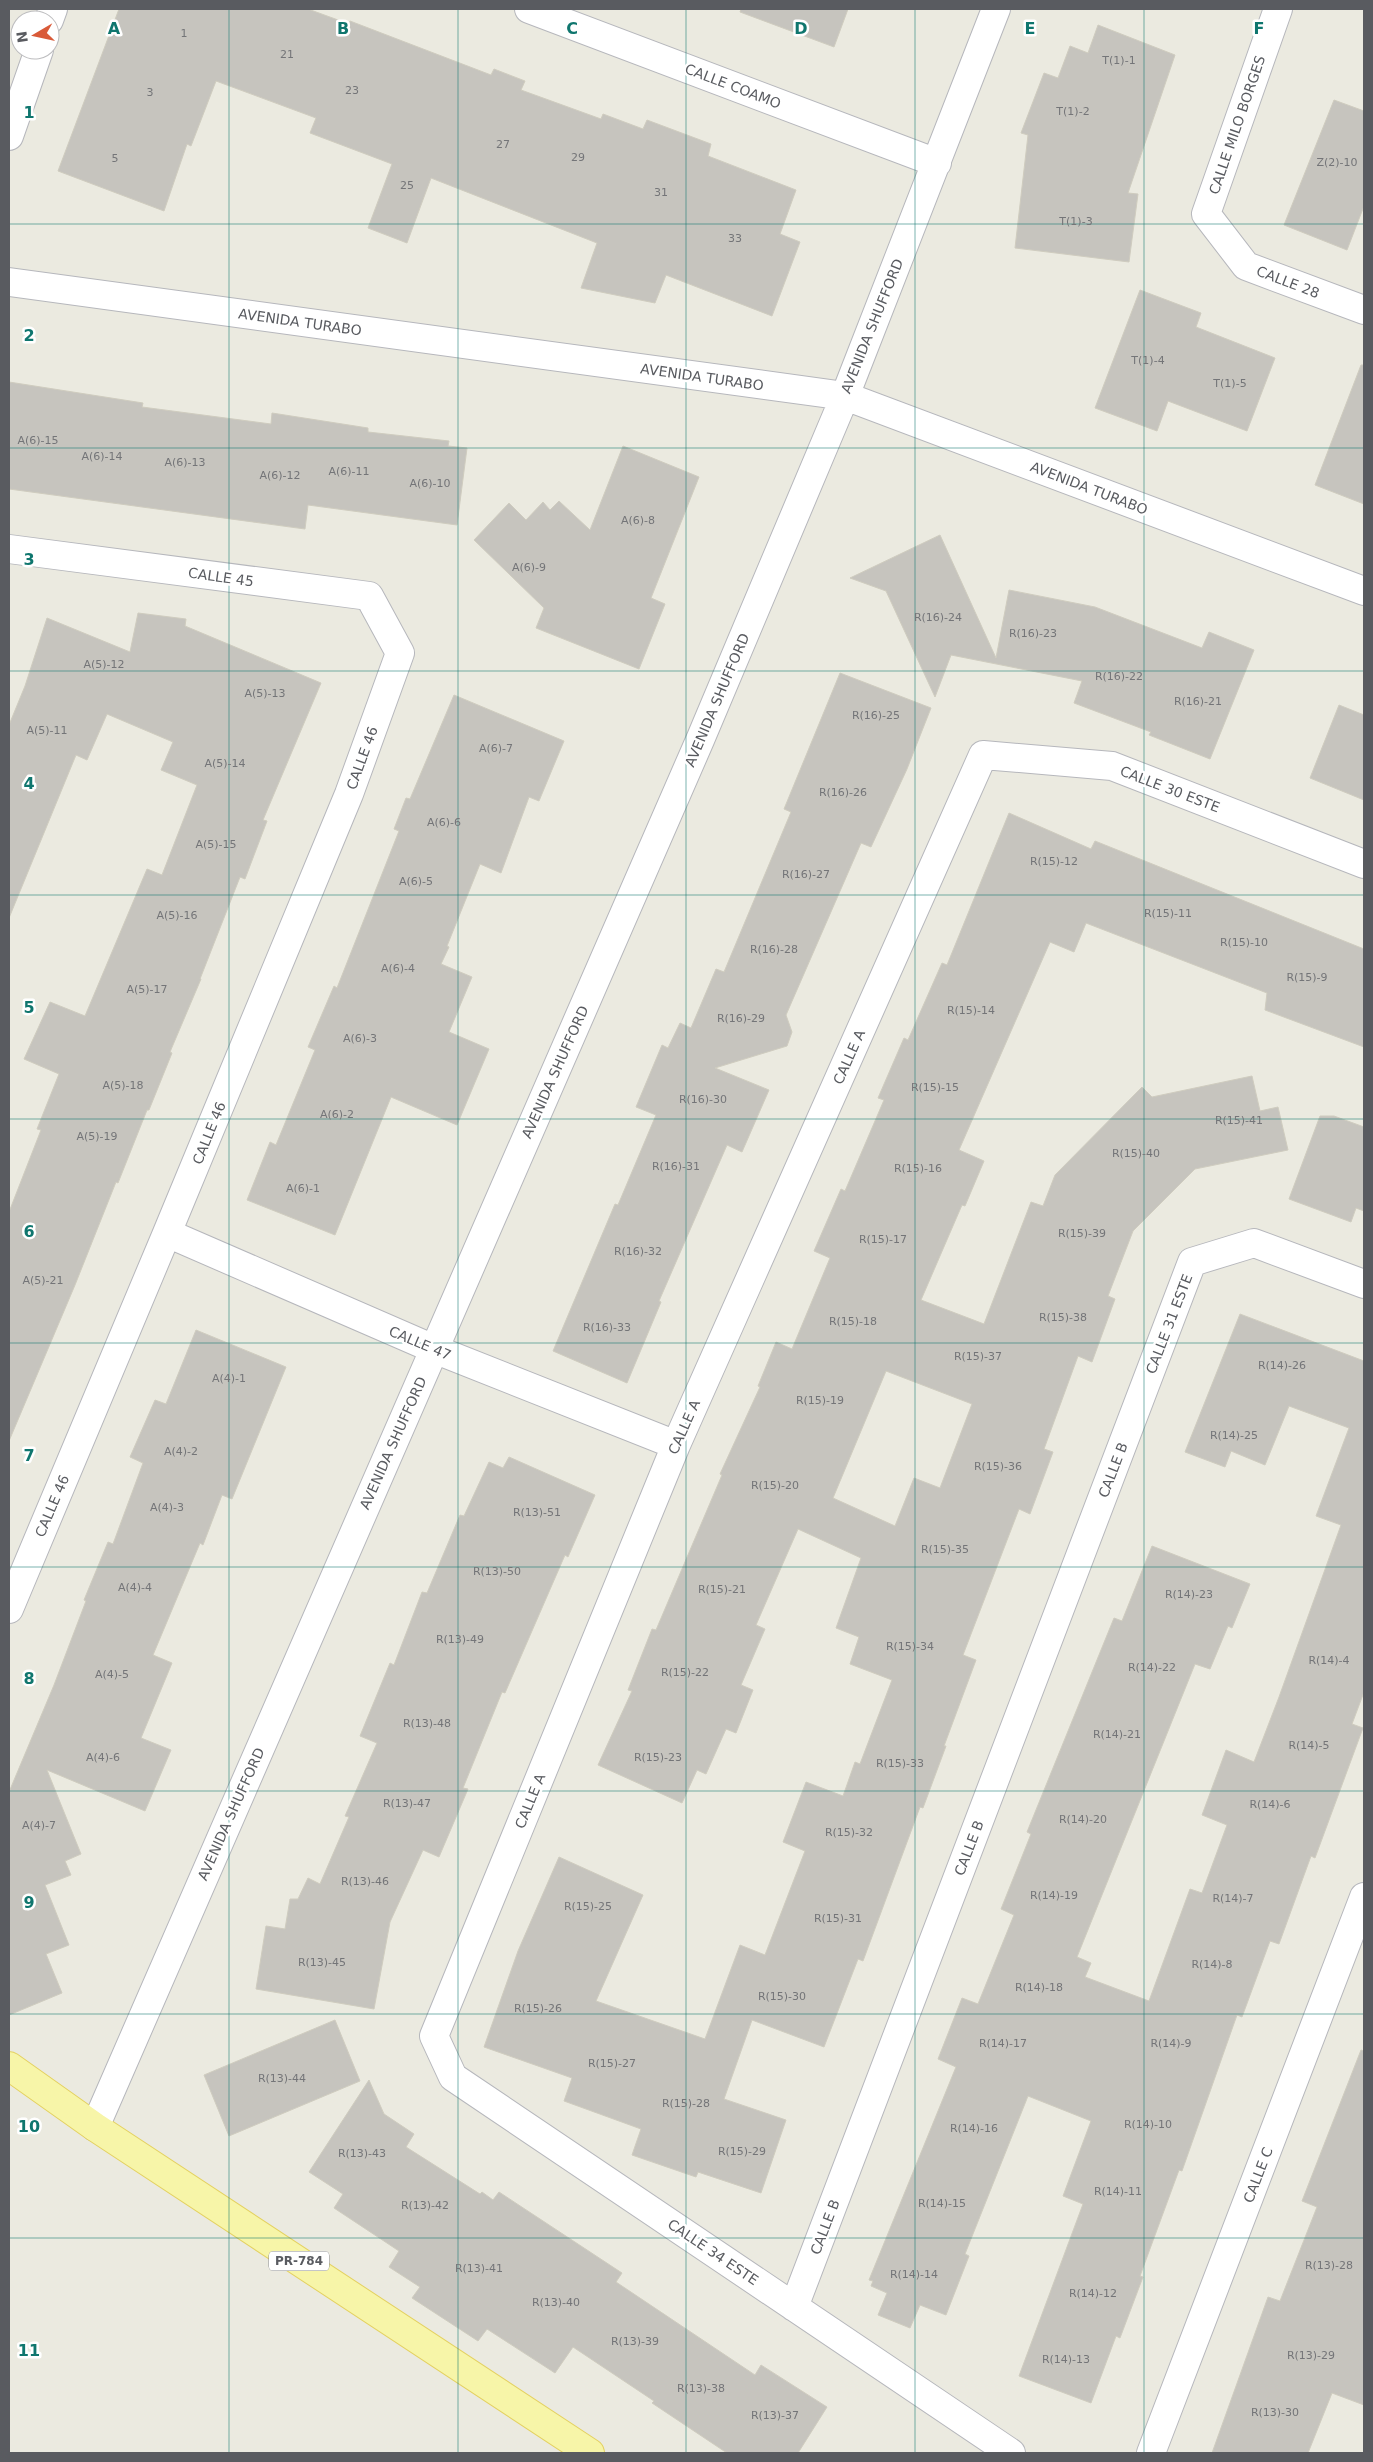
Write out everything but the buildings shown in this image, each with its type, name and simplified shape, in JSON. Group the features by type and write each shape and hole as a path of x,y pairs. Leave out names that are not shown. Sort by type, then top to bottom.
{"main road":[{"name":"PR-784","path":"9,2066 95,2126 590,2453"}],"street":[{"name":"CALLE COAMO","path":"529,9 937,163"},
{"name":"AVENIDA SHUFFORD","path":"95,2126 700,740 845,396 996,9"},
{"name":"CALLE MILO BORGES","path":"1206,214 1278,9"},
{"path":"9,136 36,60"},
{"name":"CALLE 28","path":"1206,214 1246,266 1364,310"},
{"name":"AVENIDA TURABO","path":"9,282 845,396 1364,591"},
{"name":"CALLE 45","path":"9,549 369,596 400,653"},
{"name":"CALLE 46","path":"9,1609 349,794 400,653"},
{"name":"CALLE 30 ESTE","path":"952,825 983,755 1112,766 1364,864"},
{"name":"CALLE A","path":"434,2036 676,1445 952,825"},
{"name":"CALLE 47","path":"167,1233 434,1349 676,1445"},
{"name":"CALLE 31 ESTE","path":"1144,1389 1192,1262 1254,1242 1364,1284"},
{"name":"CALLE B","path":"794,2307 1144,1389"},
{"name":"CALLE C","path":"1151,2453 1364,1897"},
{"name":"CALLE 34 ESTE","path":"434,2036 453,2077 1011,2453"}]}
